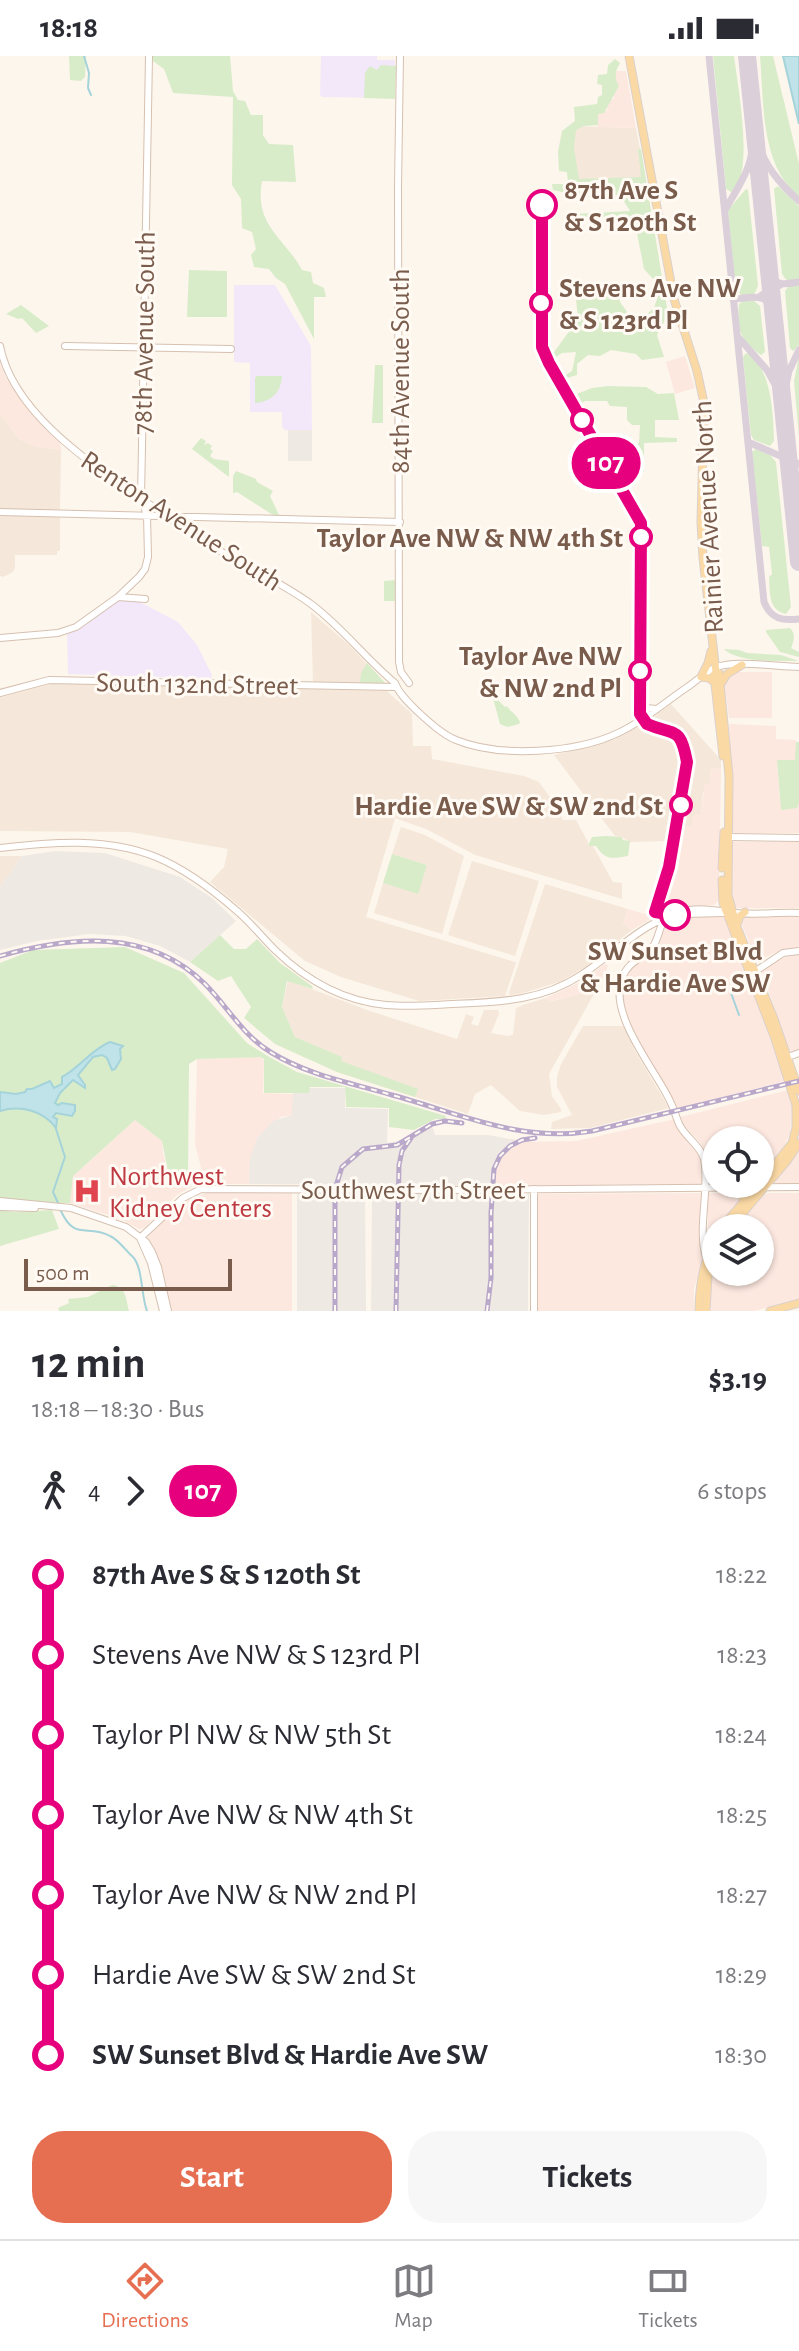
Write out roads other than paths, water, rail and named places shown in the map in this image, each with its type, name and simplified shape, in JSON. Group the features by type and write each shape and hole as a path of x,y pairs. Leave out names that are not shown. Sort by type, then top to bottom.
{"main road":[{"name":"Rainier Avenue North","path":"629,56 674,299 704,403 701,528 724,766 729,912"},
{"path":"712,644 701,677 711,678 718,684 742,665"},
{"path":"729,912 799,1091"},
{"path":"729,912 753,973"},
{"path":"737,927 739,917 745,912"},
{"path":"774,1168 792,1143 796,1128 795,1099 784,1058"},
{"path":"774,1176 799,1143"},
{"path":"743,1198 743,1202"},
{"path":"733,1214 747,1198"},
{"path":"699,1311 702,1278"},
{"path":"706,1311 707,1286"},
{"path":"770,1311 795,1308"}],"street":[{"name":"78th Avenue South","path":"0,638 63,632 76,627 118,597 145,569 148,557 147,515 141,498 149,56"},
{"name":"84th Avenue South","path":"400,56 400,667 409,683"},
{"name":"Renton Avenue South","path":"0,346 10,375 37,413 77,453 186,529 311,604 351,640 391,686 453,738 474,746 543,750 577,746 614,735 643,720 701,677 716,670"},
{"path":"65,346 231,349"},
{"path":"0,512 400,522"},
{"path":"186,529 189,517"},
{"path":"118,597 145,599"},
{"path":"716,670 742,665 799,667"},
{"name":"South 132nd Street","path":"0,693 49,680 395,687"},
{"path":"382,687 404,697"},
{"path":"640,703 645,708 657,709"},
{"path":"726,836 798,838"},
{"path":"0,849 49,843 98,843 140,852 169,863 204,884 239,912 275,951 317,984 348,998 374,1003 436,1005 506,1002 531,997 580,976 640,931 679,914 704,909 799,913"},
{"path":"664,919 652,947 634,961 623,975 619,993 621,1007 638,1045 671,1102 681,1128 702,1154"},
{"path":"645,953 656,949 655,923"},
{"path":"640,931 656,939"},
{"path":"753,973 783,953 799,951"},
{"path":"784,1058 799,1053"},
{"path":"774,1182 778,1188"},
{"name":"Southwest 7th Street","path":"774,1188 799,1187"},
{"name":"Southwest 7th Street","path":"140,1238 183,1198 201,1189 702,1189"},
{"path":"534,1189 534,1311"},
{"path":"0,1204 65,1207 118,1223 146,1242 156,1260 165,1311"},
{"path":"140,1238 165,1311"}],"water":[{"path":"783,56 799,56 799,124"},
{"path":"110,1042 123,1046 115,1069 112,1070 107,1058 102,1055 93,1057 78,1075 85,1088 73,1080 60,1093 55,1103 75,1105 75,1111 72,1116 56,1113 53,1117 57,1119 56,1128 45,1117 31,1110 0,1111 0,1092 16,1094 50,1081 54,1088 62,1084 62,1077"}],"waterway":[{"path":"84,56 91,95"},
{"path":"731,993 739,1015"},
{"path":"55,1126 65,1157 53,1192 58,1203"},
{"path":"60,1209 71,1226 110,1236 133,1257 139,1268 147,1311"}],"railway":[{"path":"0,956 81,941 134,945 159,953 183,966 205,984 244,1030 286,1061 330,1078 515,1130 566,1134 592,1131 799,1081"},
{"path":"335,1311 335,1189 342,1167 363,1149 397,1145 432,1124 445,1121 462,1123"},
{"path":"396,1311 399,1165 402,1151 411,1138"},
{"path":"487,1311 494,1169 500,1156 510,1146 535,1138"}],"place":[{"name":"87th Ave S & S 120th St","path":"542,205"},
{"name":"Stevens Ave NW & S 123rd Pl","path":"541,303"},
{"name":"Taylor Ave NW & NW 4th St","path":"641,537"},
{"name":"Taylor Ave NW & NW 2nd Pl","path":"640,671"},
{"name":"Hardie Ave SW & SW 2nd St","path":"681,805"},
{"name":"SW Sunset Blvd & Hardie Ave SW","path":"675,915"},
{"name":"Northwest Kidney Centers","path":"87,1191"}]}
